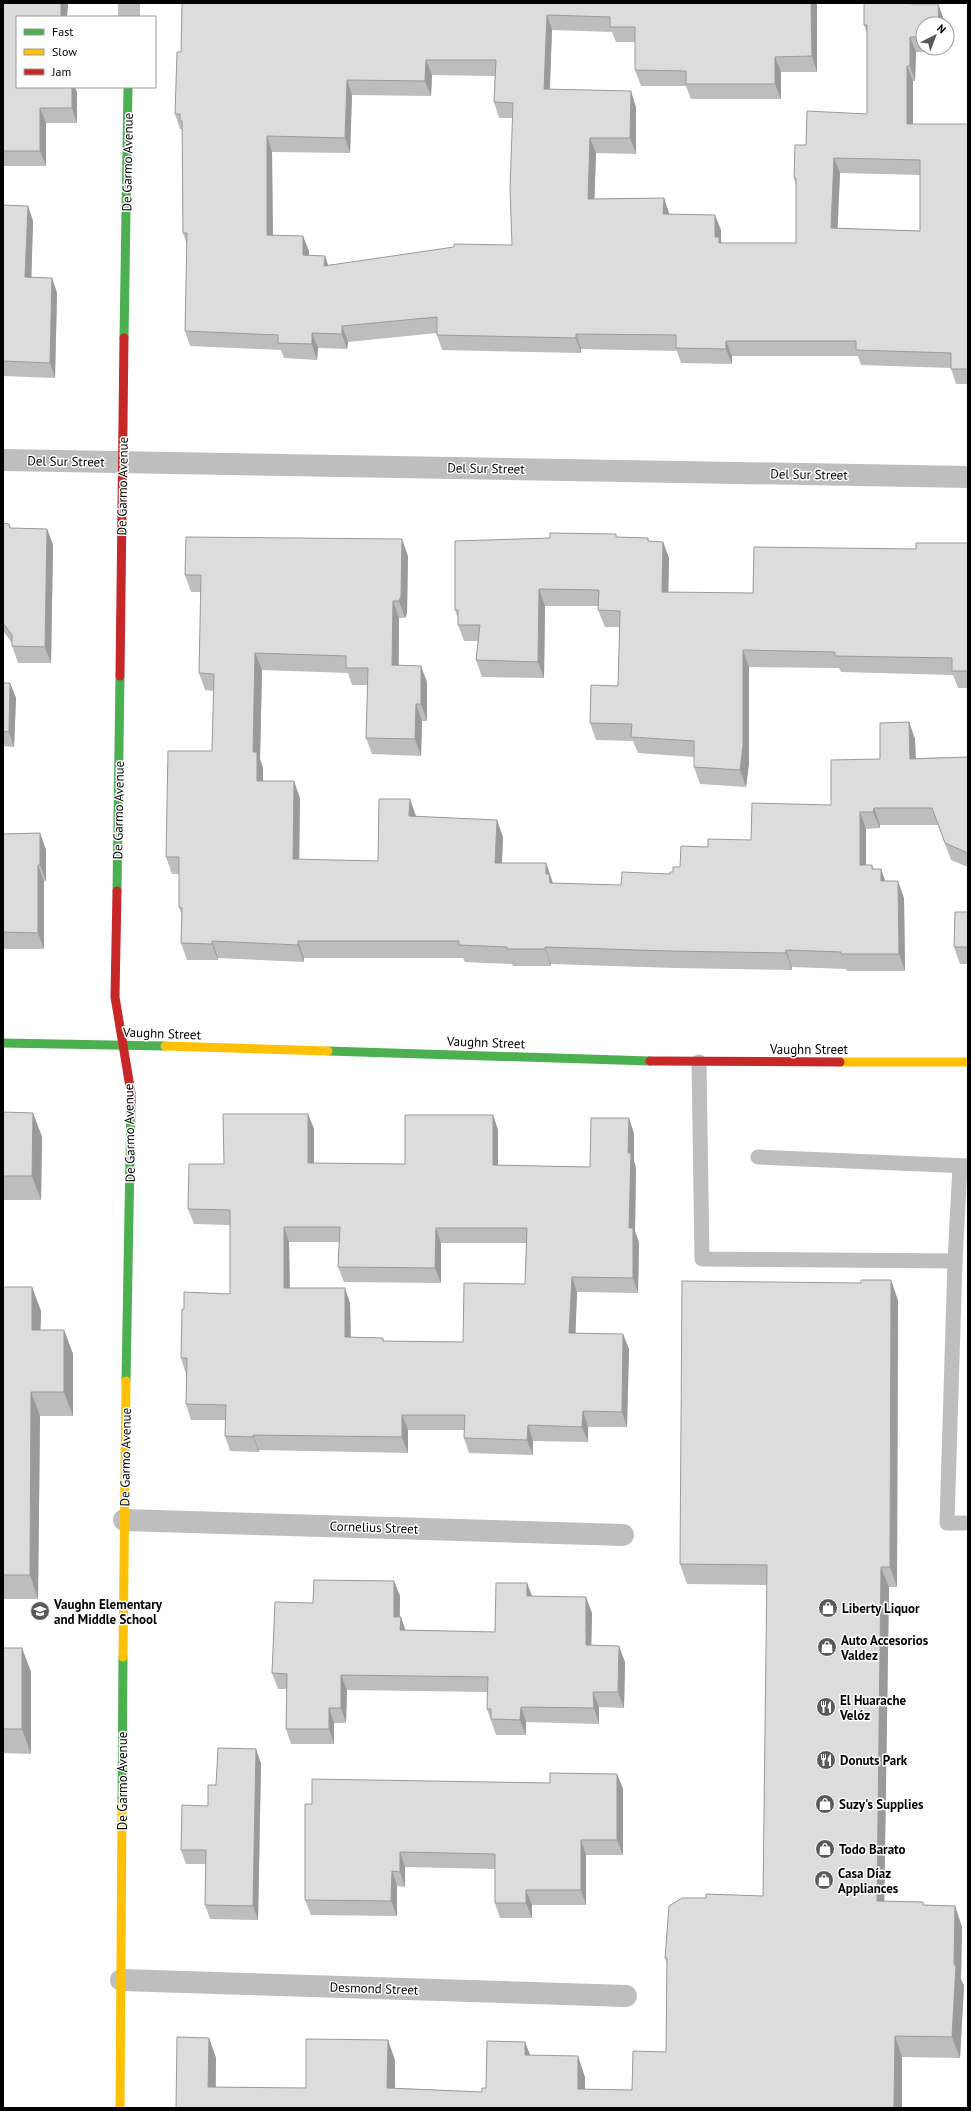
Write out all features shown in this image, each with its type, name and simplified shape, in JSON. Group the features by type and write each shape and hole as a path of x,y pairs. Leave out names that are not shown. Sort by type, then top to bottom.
{"street":[{"path":"129,3 129,16"},
{"name":"De Garmo Avenue","path":"120,2108 124,1520 131,1093 115,997 128,88"},
{"name":"Del Sur Street","path":"3,460 968,477"},
{"name":"Vaughn Street","path":"3,1043 122,1045 699,1062 968,1062"},
{"name":"Cornelius Street","path":"124,1520 623,1535"},
{"name":"Desmond Street","path":"122,1980 626,1996"}],"lane":[{"path":"699,1062 702,1259 955,1261"},
{"path":"758,1157 964,1166 955,1261 947,1523 968,1523"}],"building":[{"path":"3,3 61,3 61,16 16,16 16,88 72,88 72,108 40,108 40,151 3,151"},
{"path":"182,3 811,3 812,56 775,57 775,84 686,84 686,71 635,70 635,27 610,27 610,17 547,15 544,89 631,91 630,138 590,138 588,199 664,198 663,214 715,215 715,237 719,237 719,243 796,243 796,178 794,178 795,145 806,145 807,111 867,114 867,25 864,25 864,3 938,4 939,16 915,16 915,37 910,37 910,66 907,66 907,124 968,124 968,369 951,369 951,353 856,350 856,341 726,341 726,349 676,348 676,335 576,334 576,338 437,335 437,317 342,326 342,334 312,333 312,344 278,343 278,335 185,331 187,233 183,233 182,121 180,121 180,114 175,114 177,52 181,52","holes":["426,60 496,60 494,102 513,103 510,189 512,245 454,244 454,247 324,266 325,256 303,255 303,236 267,235 267,136 345,138 347,80 425,81","834,158 920,160 920,231 831,228"]},
{"path":"3,205 28,206 25,277 52,278 50,363 3,361"},
{"path":"3,523 9,524 10,528 47,529 45,647 12,646 12,635 3,623"},
{"path":"550,533 616,534 616,537 648,538 648,541 663,542 662,592 753,593 754,547 916,549 916,543 968,543 968,671 952,671 952,658 835,656 835,652 743,650 743,746 740,770 694,767 694,741 631,737 632,724 590,723 591,685 618,686 620,611 598,610 599,590 539,589 538,662 476,660 480,625 458,625 458,610 455,610 455,541 550,538"},
{"path":"186,537 402,539 401,596 399,601 393,601 392,665 421,666 421,704 416,704 415,739 366,738 368,668 346,668 346,656 255,653 253,752 257,752 257,781 294,781 293,859 378,861 379,799 410,799 409,816 497,820 495,863 546,863 546,874 549,874 550,883 621,885 622,872 670,874 670,872 673,872 673,867 680,867 681,846 708,847 708,839 751,840 752,803 831,805 831,760 880,759 880,723 909,722 910,759 968,757 968,853 945,843 932,808 874,808 873,812 860,812 860,865 872,865 872,869 881,869 881,881 898,881 899,954 841,954 841,952 786,950 786,953 545,947 545,949 507,949 507,947 459,945 459,941 298,941 298,945 212,941 212,944 181,943 182,908 179,907 179,857 166,857 168,751 212,751 214,674 199,673 201,575 185,575"},
{"path":"3,683 10,683 9,732 3,731"},
{"path":"40,833 40,865 38,865 38,933 3,932 3,834"},
{"path":"955,912 968,912 968,947 954,947"},
{"path":"3,1112 33,1113 32,1176 3,1176"},
{"path":"223,1114 308,1114 308,1163 405,1164 405,1115 493,1115 493,1165 590,1167 591,1118 629,1118 628,1153 631,1153 629,1228 633,1228 633,1278 572,1277 569,1333 623,1334 622,1412 583,1411 582,1427 528,1425 527,1440 464,1438 465,1415 402,1415 402,1437 225,1436 226,1405 186,1404 187,1358 181,1358 182,1309 184,1309 184,1292 230,1294 230,1210 188,1209 189,1164 224,1164","holes":["284,1227 340,1227 338,1267 435,1268 436,1228 527,1228 525,1284 464,1283 463,1342 383,1341 383,1338 345,1337 345,1288 284,1288"]},
{"path":"861,1280 891,1280 890,1567 881,1567 877,1901 923,1902 923,1905 955,1906 954,1965 956,1965 952,2037 895,2036 894,2108 176,2108 177,2037 209,2038 208,2087 306,2088 306,2039 388,2040 387,2088 482,2092 482,2088 486,2088 487,2041 525,2042 525,2055 578,2056 578,2089 632,2090 633,2051 666,2052 667,1958 665,1958 669,1906 682,1898 706,1898 706,1894 763,1896 767,1565 680,1564 682,1281 861,1283"},
{"path":"3,1287 32,1287 32,1330 64,1330 64,1392 31,1392 30,1575 3,1575"},
{"path":"314,1580 394,1581 394,1617 401,1617 400,1630 495,1632 496,1583 527,1583 527,1596 586,1597 586,1645 619,1646 618,1692 593,1692 594,1708 521,1707 520,1720 491,1719 491,1709 487,1709 488,1677 341,1675 341,1708 329,1708 329,1729 286,1729 287,1674 272,1673 275,1602 313,1603"},
{"path":"3,1648 22,1648 22,1729 3,1729"},
{"path":"218,1748 256,1749 253,1906 205,1905 206,1850 181,1850 182,1805 208,1806 208,1785 216,1785"},
{"path":"550,1773 617,1774 617,1840 581,1840 581,1890 526,1890 526,1903 495,1903 495,1854 400,1852 400,1872 392,1871 391,1901 305,1900 305,1804 312,1804 312,1779 550,1783"}],"traffic: fast":[{"path":"124,338 128,88"},
{"path":"117,891 120,676"},
{"path":"3,1043 165,1046"},
{"path":"328,1051 650,1061"},
{"path":"126,1381 131,1102"},
{"path":"122,1808 123,1657"}],"traffic: slow":[{"path":"165,1046 328,1051"},
{"path":"840,1062 968,1062"},
{"path":"123,1657 126,1381"},
{"path":"120,2108 122,1808"}],"traffic: jam":[{"path":"120,676 124,338"},
{"path":"117,891 115,997 131,1093 131,1102"},
{"path":"650,1061 840,1062"}],"place":[{"name":"Liberty Liquor","path":"828,1608"},
{"name":"Vaughn Elementary and Middle School","path":"40,1611"},
{"name":"Auto Accesorios Valdez","path":"827,1647"},
{"name":"El Huarache Velóz","path":"826,1707"},
{"name":"Donuts Park","path":"826,1760"},
{"name":"Suzy's Supplies","path":"825,1804"},
{"name":"Todo Barato","path":"825,1849"},
{"name":"Casa Díaz Appliances","path":"824,1880"}]}
